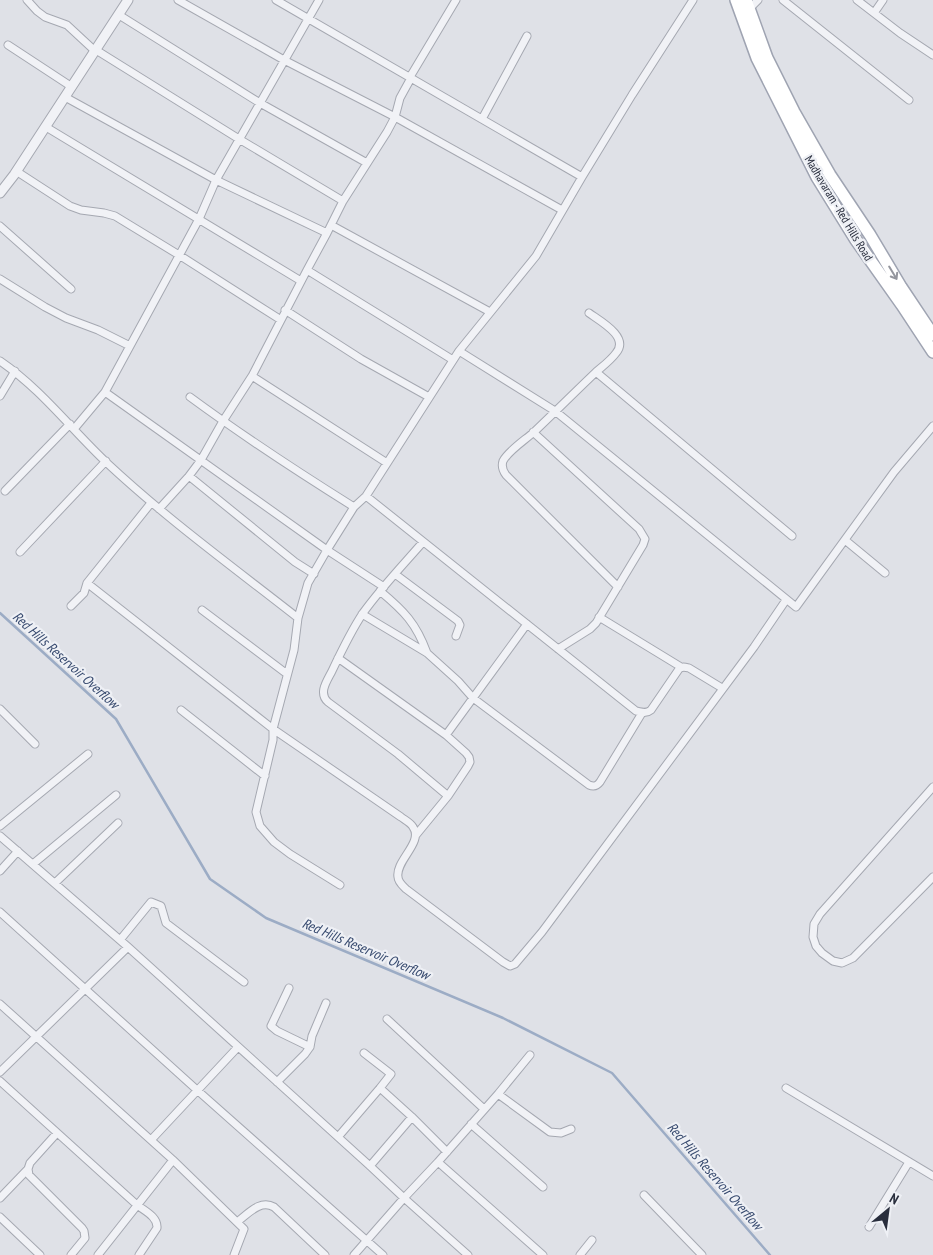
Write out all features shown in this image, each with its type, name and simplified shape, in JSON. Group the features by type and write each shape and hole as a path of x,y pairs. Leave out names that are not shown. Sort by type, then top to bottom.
{"main road":[{"name":"Madhavaram - Red Hills Road","path":"736,0 757,58 817,177 856,240 933,352"},
{"name":"Madhavaram - Red Hills Road","path":"748,5 767,58 794,112 830,175 933,335"}],"street":[{"path":"27,0 45,17 67,25 95,50 343,201"},
{"path":"0,193 46,127 128,0"},
{"path":"178,0 284,60 395,117 562,210"},
{"path":"276,0 582,176"},
{"path":"5,491 72,427 105,392 199,219 216,180 319,0"},
{"path":"159,509 201,460 252,376 343,201 387,132 395,117 400,98 456,0"},
{"path":"340,885 274,842 260,826 256,812 273,740 273,729 294,650 298,618 308,582 354,507 366,496 459,351 536,256 582,176 693,0"},
{"path":"748,5 758,0"},
{"path":"783,0 909,100"},
{"path":"857,0 900,33 933,55"},
{"path":"874,13 883,0"},
{"path":"119,15 260,103 367,163"},
{"path":"482,119 527,36"},
{"path":"8,45 72,87"},
{"path":"65,96 216,180 328,233"},
{"path":"46,127 301,281"},
{"path":"16,171 70,206 81,210 115,216 281,320"},
{"path":"331,225 490,312"},
{"path":"0,226 71,289"},
{"path":"306,270 453,360"},
{"path":"0,279 45,308 98,330 130,346"},
{"path":"286,310 361,359 429,397"},
{"path":"590,313 618,337 620,347 617,353 507,455 502,466 506,476 618,587"},
{"path":"459,351 555,411 796,607 894,472 933,426"},
{"path":"0,361 15,371 37,391 106,462 151,503 298,618"},
{"path":"0,396 15,371"},
{"path":"596,372 792,536"},
{"path":"252,376 387,463"},
{"path":"105,392 382,589 418,630 427,653"},
{"path":"190,397 223,421 354,507"},
{"path":"533,432 639,529 645,539 618,587 590,629 558,648"},
{"path":"20,552 106,462"},
{"path":"189,476 294,562 314,574"},
{"path":"366,496 636,711 647,713 651,710 681,667"},
{"path":"71,606 84,593 87,583 151,503"},
{"path":"844,540 885,573"},
{"path":"423,542 362,614 338,658 323,695 325,699 398,754 448,796"},
{"path":"395,574 458,621 460,626 456,636"},
{"path":"87,583 273,729 401,817 413,827 416,835"},
{"path":"338,658 446,735 470,757 468,766 448,796 416,835 397,875 406,889 510,966 515,964 542,932 754,647 786,600"},
{"path":"202,610 287,674"},
{"path":"362,614 427,653 458,680 473,698 593,787 600,782 642,713"},
{"path":"599,617 681,667 689,668 722,688"},
{"path":"446,735 527,624"},
{"path":"0,709 35,744"},
{"path":"181,710 265,776"},
{"path":"0,826 88,754"},
{"path":"933,787 820,914 814,924 813,937 816,946 833,961 842,963 853,958 933,877"},
{"path":"33,864 116,794"},
{"path":"55,883 118,823"},
{"path":"0,836 128,947 468,1255"},
{"path":"0,871 18,851"},
{"path":"120,940 152,902 161,906 166,923 244,982"},
{"path":"0,912 383,1255"},
{"path":"0,1072 128,947"},
{"path":"289,988 271,1026 310,1048"},
{"path":"277,1082 310,1048 312,1036 326,1003"},
{"path":"0,1004 173,1160 244,1229 234,1255"},
{"path":"387,1019 484,1109"},
{"path":"151,1140 238,1047"},
{"path":"338,1138 391,1074 364,1053"},
{"path":"354,1255 448,1152 530,1055"},
{"path":"0,1081 137,1205 155,1219 158,1224 157,1228 141,1254"},
{"path":"380,1088 448,1152"},
{"path":"786,1088 933,1176"},
{"path":"498,1094 550,1132 560,1133 571,1129"},
{"path":"370,1166 412,1117"},
{"path":"472,1124 543,1186"},
{"path":"0,1198 28,1169 30,1163 57,1132"},
{"path":"98,1255 173,1160"},
{"path":"438,1162 543,1255"},
{"path":"869,1227 909,1162"},
{"path":"28,1169 29,1176 84,1231 84,1238 71,1255"},
{"path":"644,1195 702,1255"},
{"path":"237,1222 259,1205 270,1204 325,1255"},
{"path":"0,1217 40,1255"},
{"path":"580,1255 592,1240"}],"waterway":[{"name":"Red Hills Reservoir Overflow","path":"0,613 116,719 210,879 266,918 503,1018 612,1073 770,1255"}]}
